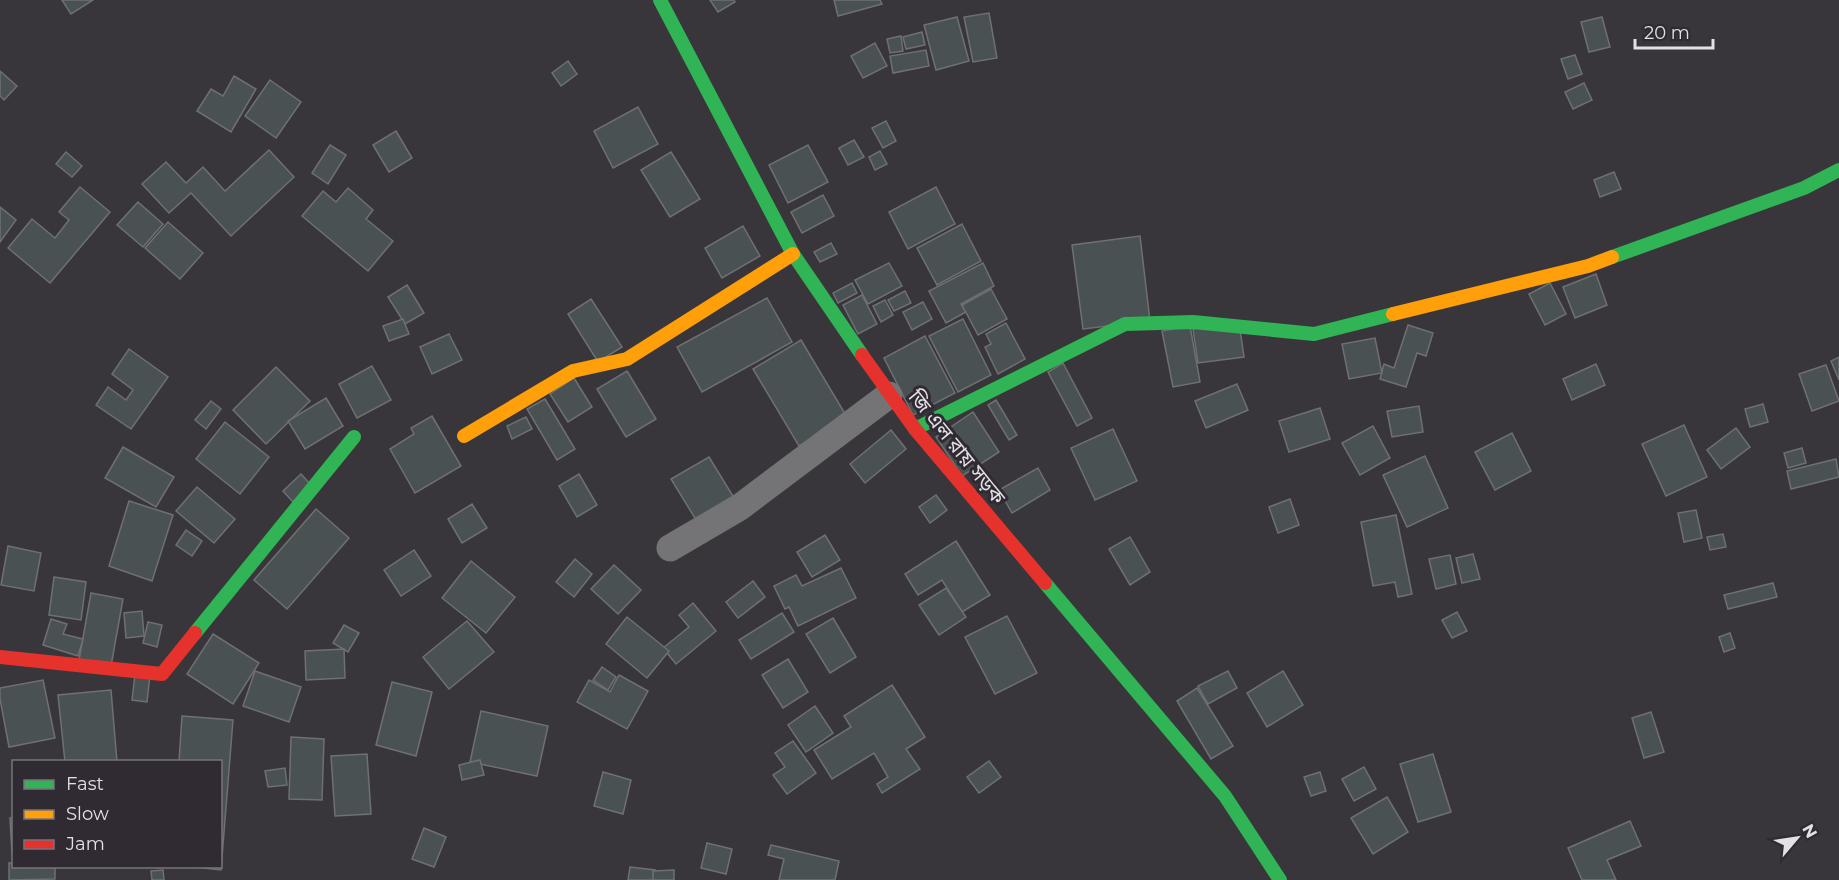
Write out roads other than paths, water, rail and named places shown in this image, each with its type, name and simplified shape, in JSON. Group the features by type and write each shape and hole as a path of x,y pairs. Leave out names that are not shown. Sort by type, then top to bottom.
{"street":[{"name":"জি এল রায় সড়ক","path":"660,0 793,254 889,395 915,429 1225,796 1280,880"},
{"path":"915,429 1125,324 1193,322 1314,334 1588,266 1804,188 1839,170"},
{"path":"464,436 573,371 627,359 793,254"},
{"path":"670,548 740,507 889,395"},
{"path":"0,657 162,674 354,436"}]}
